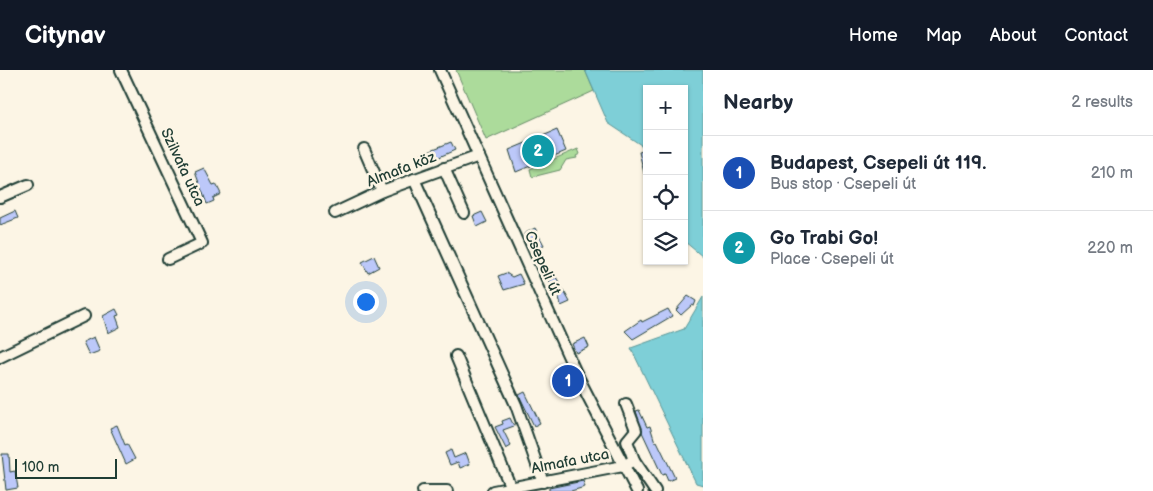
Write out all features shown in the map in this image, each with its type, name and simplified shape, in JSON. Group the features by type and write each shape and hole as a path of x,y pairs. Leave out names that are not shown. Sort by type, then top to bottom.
{"street":[{"name":"Szilvafa utca","path":"121,70 202,243 168,259"},
{"name":"Csepeli út","path":"440,70 576,373 637,491"},
{"path":"364,149 382,191"},
{"name":"Almafa köz","path":"336,212 382,191 479,156"},
{"path":"444,168 464,213"},
{"path":"414,180 516,405 543,482"},
{"path":"0,198 28,185"},
{"path":"0,357 84,316"},
{"path":"456,356 511,488"},
{"path":"626,404 636,430 627,441 634,460 655,491"},
{"name":"Almafa utca","path":"493,491 623,466 634,460"},
{"path":"423,491 447,491"}],"green space":[{"path":"456,70 585,70 594,91 486,140"},
{"path":"578,149 580,154 576,156 577,158 566,160 560,170 532,177 530,169"}],"water":[{"path":"585,70 703,70 703,257 688,244 688,85 643,85 643,146 608,123"},
{"path":"703,297 703,485 696,483 631,348 684,329"}],"building":[{"path":"557,130 566,151 516,172 509,150"},
{"path":"451,142 455,150 437,158 435,154 423,160 421,154"},
{"path":"643,151 643,169 639,152"},
{"path":"204,168 213,185 216,184 221,194 213,198 214,201 207,204 195,172"},
{"path":"15,211 18,218 0,225 0,218"},
{"path":"482,212 487,222 477,227 473,216"},
{"path":"535,228 544,245 539,248 533,238 528,241 524,234"},
{"path":"374,256 379,267 368,273 362,262"},
{"path":"506,273 512,277 519,274 524,284 504,290 498,276"},
{"path":"556,277 570,302 561,306 559,297 549,281"},
{"path":"688,296 696,301 694,306 692,305 681,315 676,310"},
{"path":"116,309 119,315 116,316 120,327 108,333 103,316"},
{"path":"668,309 672,316 633,339 625,331 641,320 642,322"},
{"path":"94,337 100,351 89,355 83,342"},
{"path":"585,338 589,347 576,353 572,344"},
{"path":"525,392 540,423 534,426 519,395"},
{"path":"639,410 647,427 650,426 655,442 657,441 675,478 668,481 665,474 662,475 642,432 636,411"},
{"path":"510,418 514,426 503,430 511,446 506,449 495,427 503,424 502,421"},
{"path":"117,425 125,445 127,444 135,459 126,464 110,428"},
{"path":"451,450 454,458 466,453 470,464 460,468 458,462 450,465 445,453"},
{"path":"2,454 9,454 10,472 15,471 18,488 6,490"},
{"path":"583,481 585,487 571,491 549,491 549,488"}],"place":[{"name":"Go Trabi Go!","path":"538,151"},
{"name":"Budapest, Csepeli út 119.","path":"568,381"}]}
